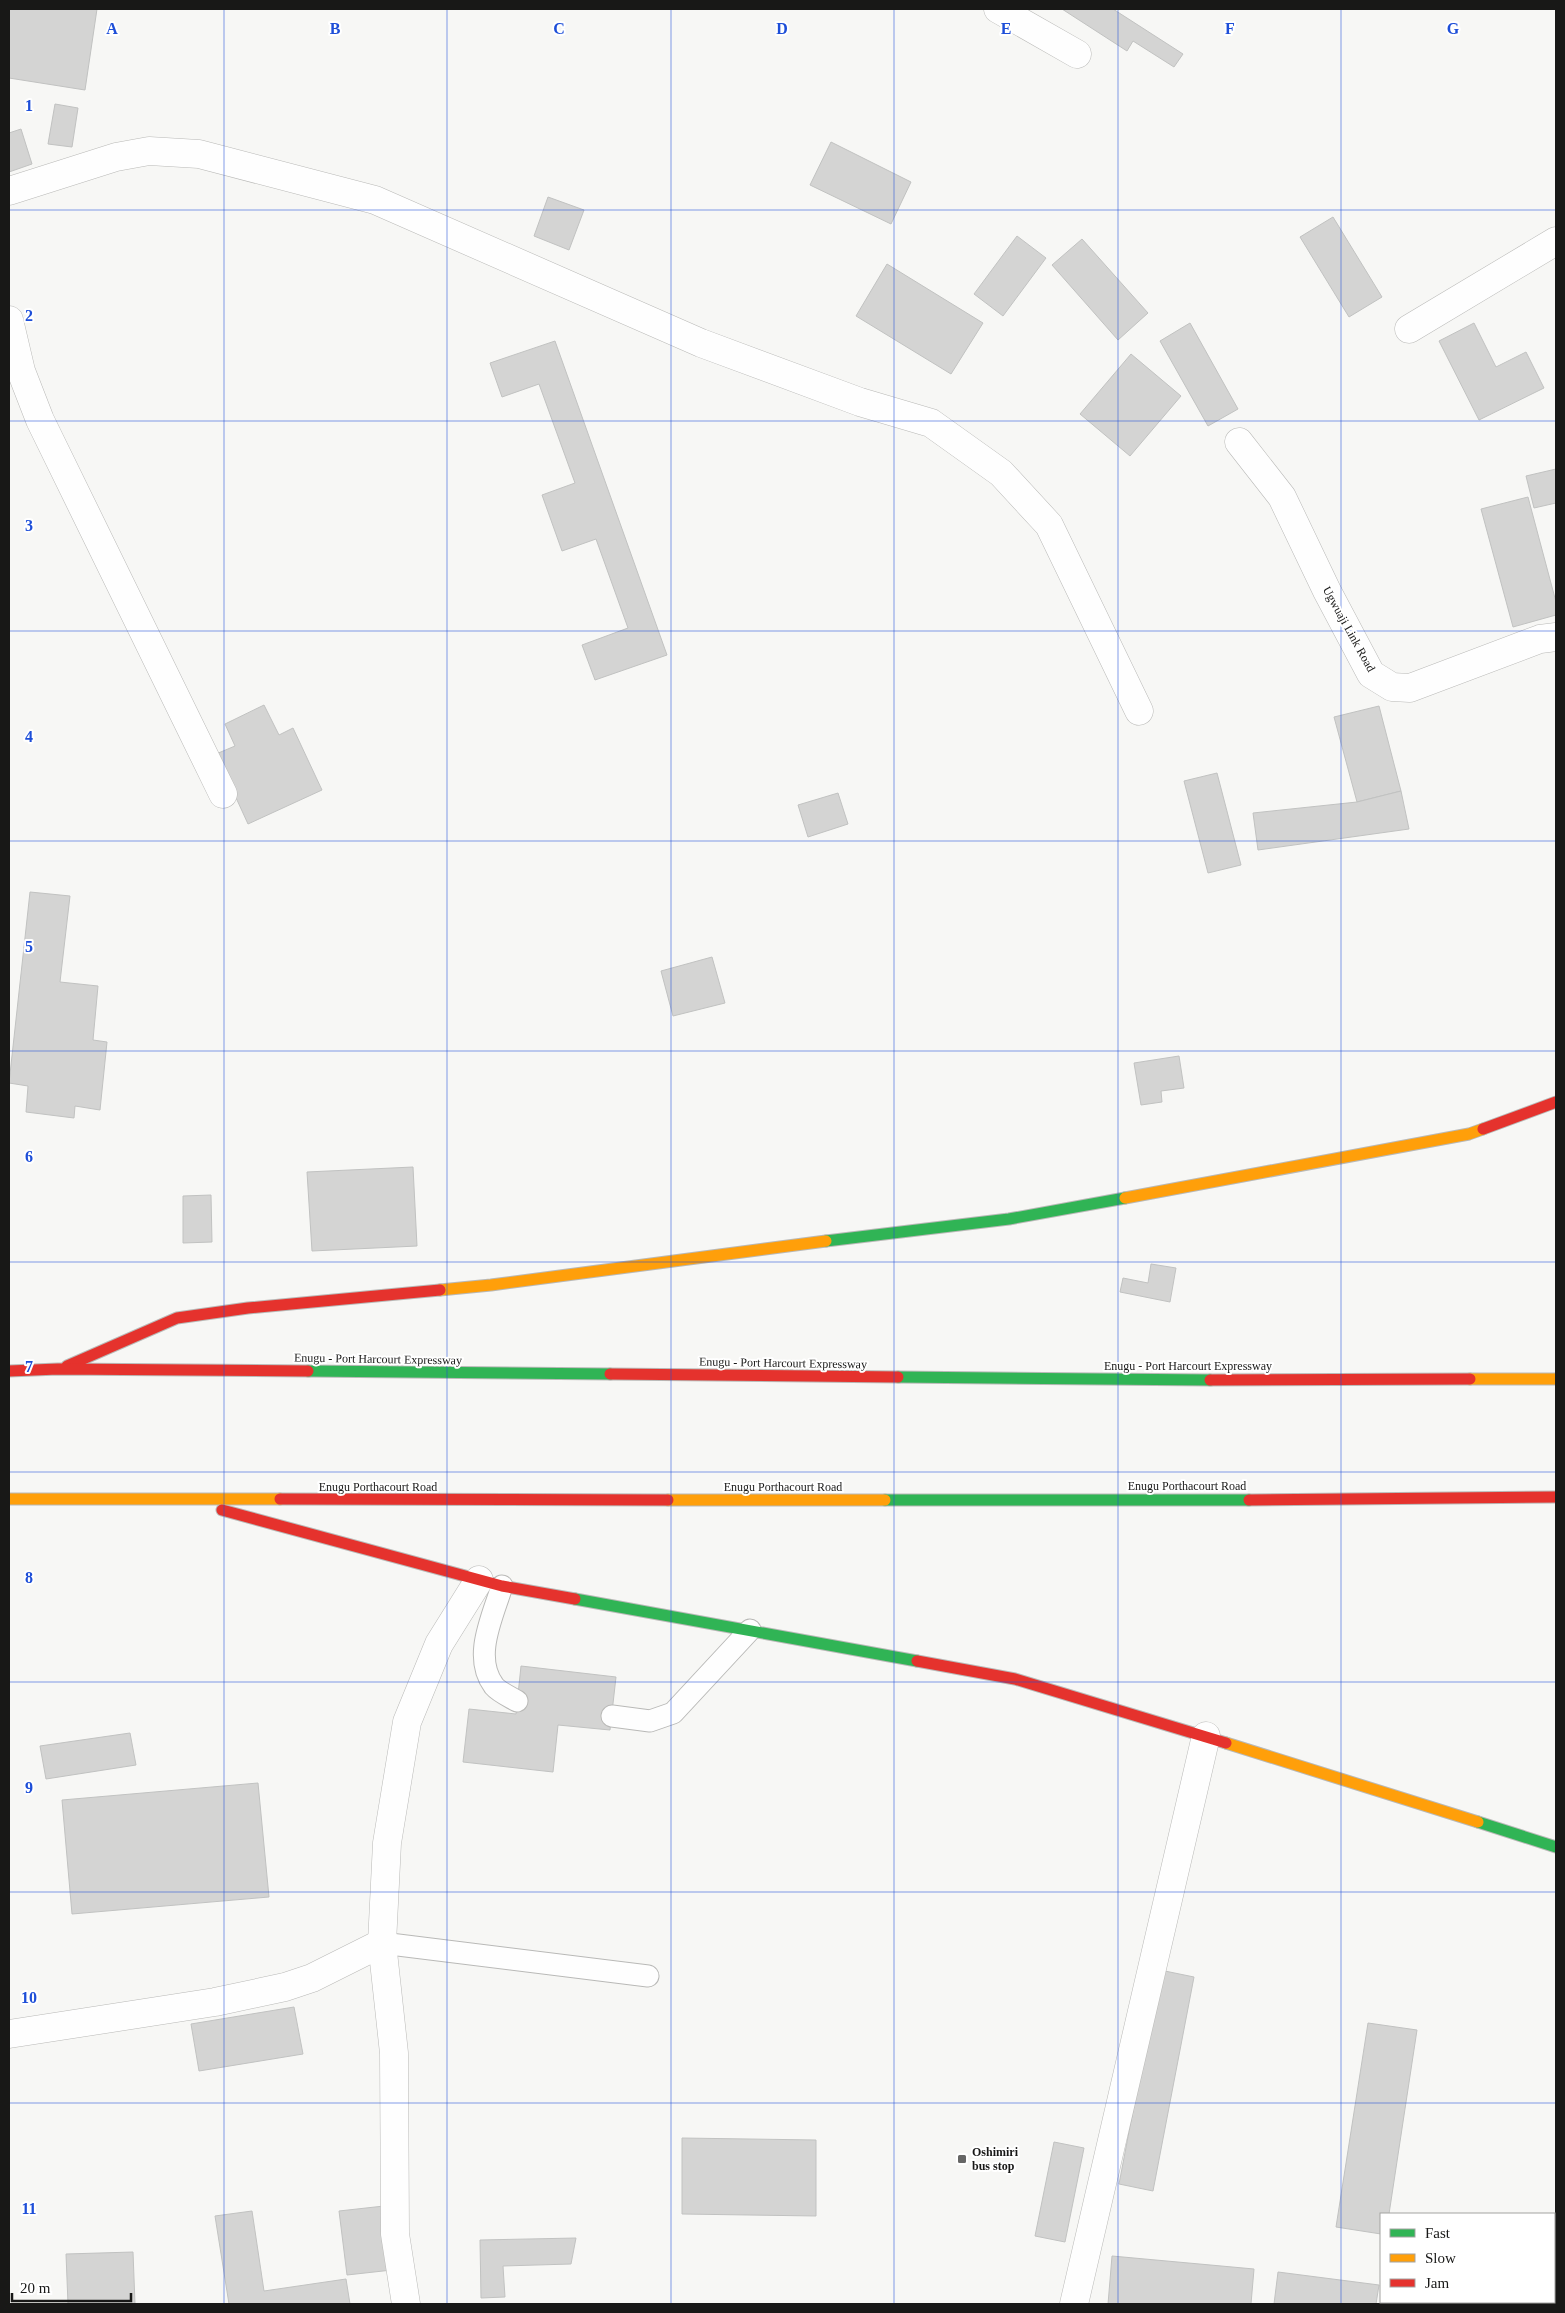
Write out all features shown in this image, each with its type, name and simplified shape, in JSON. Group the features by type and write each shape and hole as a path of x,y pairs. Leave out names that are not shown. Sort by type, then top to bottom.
{"highway":[{"path":"58,1369 177,1318 248,1308 490,1285 733,1252 1009,1219 1469,1134 1556,1102"},
{"name":"Enugu - Port Harcourt Expressway","path":"9,1371 58,1369 1223,1380 1556,1379"},
{"name":"Enugu Porthacourt Road","path":"9,1499 187,1501 1313,1500 1556,1497"},
{"path":"187,1501 490,1583 1015,1679 1206,1736 1556,1847"}],"street":[{"path":"998,9 1077,54"},
{"path":"9,191 116,157 149,151 207,156 375,200 701,343 860,402 931,423 1001,473 1049,525 1139,711"},
{"path":"1409,329 1556,241"},
{"path":"9,320 21,372 40,420 224,794"},
{"name":"Ugwuaji Link Road","path":"1239,442 1282,497 1327,591 1371,674 1392,686 1410,688 1540,638 1556,637"},
{"path":"406,2304 395,2234 394,2053 382,1943 388,1843 407,1722 439,1644 490,1583"},
{"path":"1074,2304 1206,1736"},
{"path":"9,2034 215,2002 285,1987 312,1978 382,1943"}],"lane":[{"path":"490,1583 483,1649 486,1669 495,1687 517,1701"},
{"path":"612,1716 650,1721 673,1713 750,1630"},
{"path":"382,1943 648,1976"}],"building":[{"path":"9,9 97,9 85,90 9,78"},
{"path":"1062,9 1113,9 1183,54 1174,67 1133,41 1127,51"},
{"path":"55,104 78,108 72,147 48,144"},
{"path":"21,129 32,164 9,172 9,133"},
{"path":"831,142 911,182 891,224 810,185"},
{"path":"548,197 584,210 569,250 534,236"},
{"path":"1333,217 1382,297 1349,317 1300,237"},
{"path":"1017,236 1046,258 1003,316 974,294"},
{"path":"1082,239 1148,313 1118,340 1052,265"},
{"path":"887,264 983,323 951,374 856,316"},
{"path":"1190,323 1238,409 1208,426 1160,341"},
{"path":"1474,323 1496,367 1526,352 1544,388 1479,420 1439,341"},
{"path":"555,341 667,655 595,680 582,645 628,628 596,539 562,551 542,495 575,483 539,384 502,397 490,363"},
{"path":"1131,354 1181,396 1130,456 1080,414"},
{"path":"1556,469 1556,503 1534,508 1526,476"},
{"path":"1528,497 1556,602 1556,615 1513,627 1481,509"},
{"path":"264,705 279,735 293,728 322,790 248,824 216,754 235,746 225,724"},
{"path":"1379,706 1401,791 1357,802 1334,717"},
{"path":"1217,773 1241,865 1208,873 1184,781"},
{"path":"1401,791 1409,829 1258,850 1253,813 1357,802"},
{"path":"838,793 848,824 808,837 798,805"},
{"path":"30,892 70,896 60,982 98,986 93,1040 107,1042 100,1110 75,1106 74,1118 26,1112 28,1086 9,1083"},
{"path":"712,957 725,1003 673,1016 661,971"},
{"path":"1179,1056 1184,1088 1161,1091 1162,1102 1141,1105 1134,1063"},
{"path":"413,1167 417,1246 312,1251 307,1172"},
{"path":"211,1195 212,1242 183,1243 183,1196"},
{"path":"1151,1264 1176,1268 1170,1302 1120,1292 1123,1278 1148,1283"},
{"path":"521,1666 616,1677 610,1730 558,1725 553,1772 463,1762 469,1709 516,1714"},
{"path":"130,1733 136,1765 46,1779 40,1746"},
{"path":"258,1783 269,1897 72,1914 62,1800"},
{"path":"1160,1970 1194,1977 1153,2191 1119,2184"},
{"path":"294,2007 303,2054 199,2071 191,2024"},
{"path":"1368,2023 1417,2030 1389,2213 1380,2213 1380,2234 1336,2227"},
{"path":"682,2138 816,2140 816,2216 682,2214"},
{"path":"1054,2142 1084,2148 1065,2242 1035,2236"},
{"path":"384,2206 392,2270 347,2275 339,2211"},
{"path":"252,2211 264,2291 346,2279 350,2304 229,2304 215,2216"},
{"path":"576,2238 571,2264 503,2266 505,2297 481,2298 480,2240"},
{"path":"133,2252 135,2304 68,2304 66,2254"},
{"path":"1112,2256 1254,2269 1251,2304 1108,2304"},
{"path":"1278,2272 1379,2285 1376,2304 1274,2304"}],"traffic: fast":[{"path":"826,1241 1009,1219 1125,1198"},
{"path":"308,1371 610,1374"},
{"path":"898,1377 1210,1380"},
{"path":"885,1500 1249,1500"},
{"path":"575,1599 917,1661"},
{"path":"1478,1822 1556,1847"}],"traffic: slow":[{"path":"1125,1198 1469,1134 1483,1129"},
{"path":"440,1290 826,1241"},
{"path":"1470,1379 1556,1379"},
{"path":"9,1499 280,1499"},
{"path":"668,1500 885,1500"},
{"path":"1226,1743 1478,1822"}],"traffic: jam":[{"path":"1483,1129 1556,1102"},
{"path":"67,1366 177,1318 248,1308 440,1290"},
{"path":"9,1371 58,1369 308,1371"},
{"path":"610,1374 898,1377"},
{"path":"1210,1380 1470,1379"},
{"path":"1249,1500 1556,1497"},
{"path":"280,1499 668,1500"},
{"path":"222,1510 502,1586 575,1599"},
{"path":"917,1661 1015,1679 1226,1743"}],"place":[{"name":"Oshimiri bus stop","path":"962,2159"}]}
